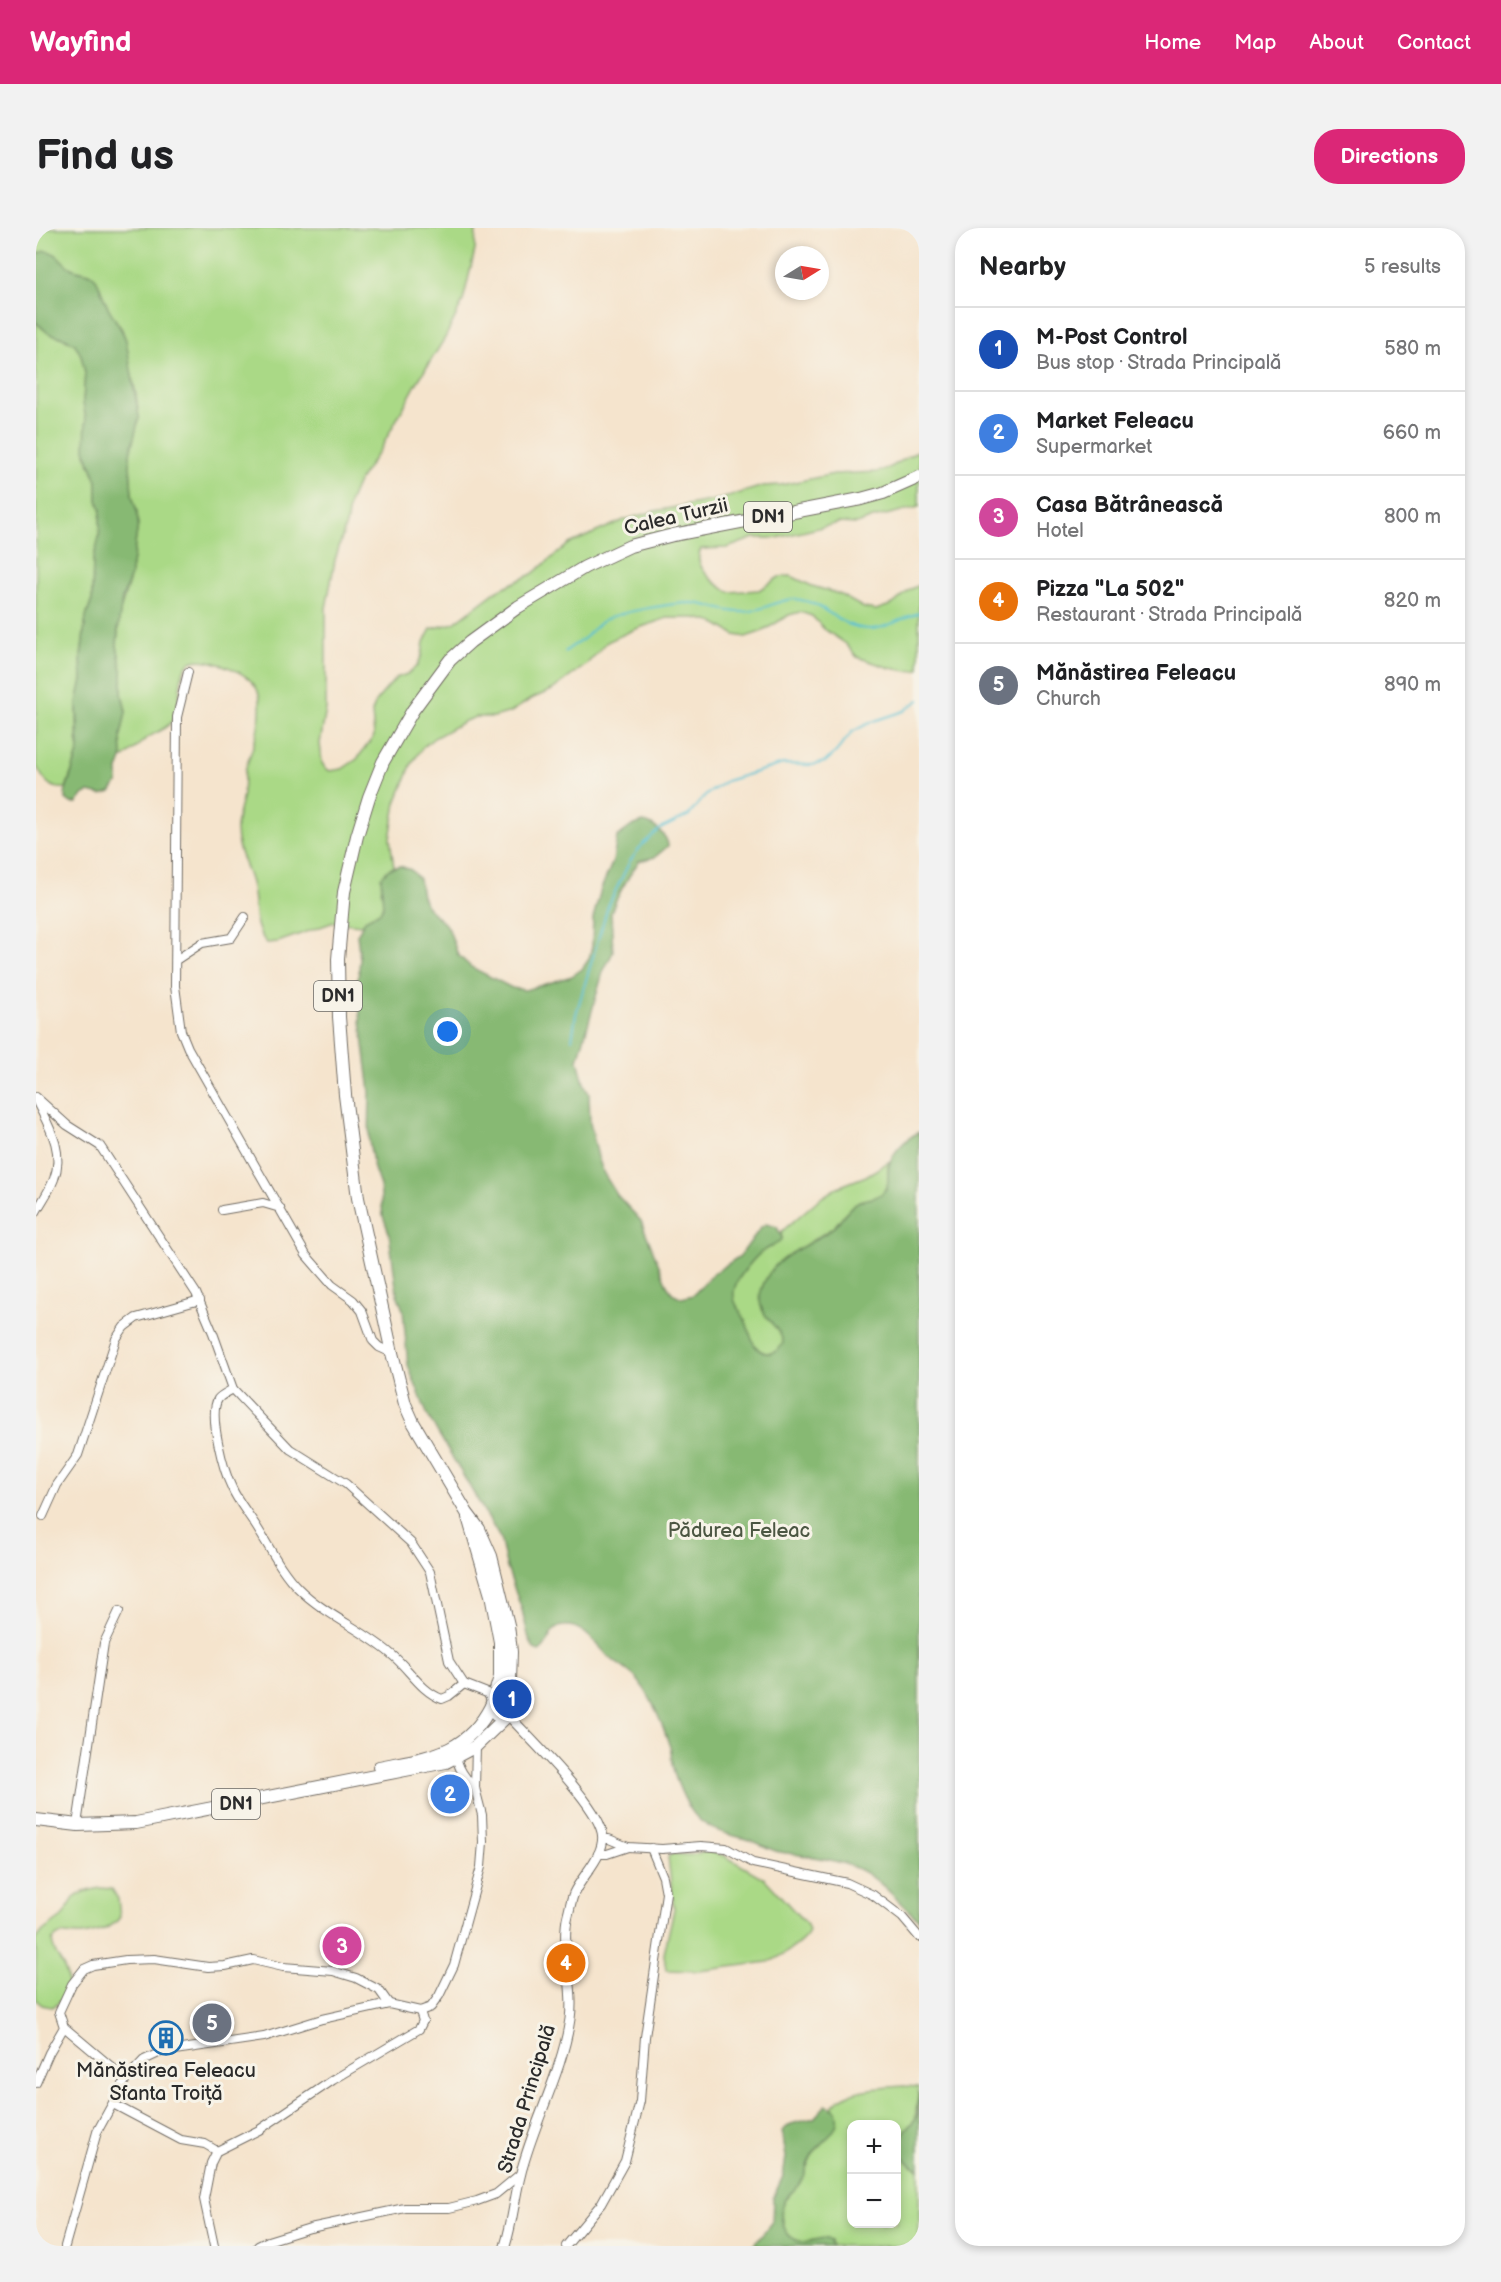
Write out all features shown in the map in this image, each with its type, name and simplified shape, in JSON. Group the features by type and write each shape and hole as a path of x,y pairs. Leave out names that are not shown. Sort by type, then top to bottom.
{"main road":[{"name":"Calea Turzii","path":"392,1353 358,1198 346,1105 340,1028 338,958 339,926 357,836 376,780 398,733 450,660 470,642 518,607 616,551 673,535 861,499 883,493 919,477"},
{"name":"DN1","path":"36,1820 88,1825 155,1820 456,1759 476,1746 508,1716 515,1706 510,1681 510,1639 505,1607 485,1542 413,1422 405,1404 392,1353"},
{"name":"DN1","path":"36,1814 78,1818 115,1818 154,1814 431,1756 459,1744 476,1731 493,1700 501,1667 498,1628 491,1596 467,1513"},
{"path":"508,1716 496,1715 493,1700 505,1692 514,1698"}],"street":[{"path":"188,672 177,717 176,960 178,1010 182,1031 188,1048 306,1255 332,1285 353,1300 362,1311 373,1341 392,1353"},
{"path":"176,960 201,943 231,938 244,917"},
{"path":"36,1099 57,1147 59,1162 54,1180 36,1212"},
{"path":"36,1099 67,1125 100,1146 200,1300 233,1389 290,1449 346,1484 411,1543 430,1572 449,1661 464,1684 487,1693 493,1700"},
{"path":"222,1209 263,1203 280,1208"},
{"path":"43,1516 57,1485 78,1455 116,1339 124,1327 136,1318 200,1300"},
{"path":"233,1389 218,1399 215,1408 214,1420 220,1450 232,1489 286,1574 298,1588 320,1606 373,1638 403,1663 427,1691 435,1696 442,1699 464,1684"},
{"path":"78,1818 104,1643 119,1611"},
{"path":"508,1716 585,1801 598,1820 603,1839 609,1839 628,1847 726,1848 753,1863 847,1883 873,1895 895,1911 919,1937"},
{"path":"459,1744 456,1759 467,1781 475,1788"},
{"path":"65,2246 97,2132 126,2079 144,2060 160,2052 264,2037 322,2019 390,2004 420,2011 431,2007 454,1965 481,1867 483,1833 482,1815 475,1788 476,1746"},
{"name":"Strada Principală","path":"505,2246 513,2222 519,2175 535,2125 563,2054 570,2018 572,1986 567,1947 567,1918 574,1892 598,1854 603,1839"},
{"path":"598,1854 607,1854 628,1847"},
{"path":"566,2246 601,2204 625,2161 640,2101 645,2037 666,1893 663,1877 651,1848"},
{"path":"126,2079 64,2027 59,2012 72,1984 84,1969 93,1965 154,1959 208,1967 253,1960 283,1966 333,1971 356,1978 379,1990 390,2004"},
{"path":"214,2246 204,2199 211,2163 217,2151 260,2130 333,2080 419,2029 423,2021 420,2011"},
{"path":"36,2083 64,2027"},
{"path":"113,2104 181,2139 205,2144 217,2151"},
{"path":"258,2246 310,2228 405,2208 449,2208 477,2201 496,2193 519,2175"}],"green space":[{"path":"36,228 476,228 475,250 463,301 445,338 381,448 358,482 349,503 347,521 335,560 326,608 326,709 320,743 322,763 330,771 342,769 357,759 374,736 372,712 376,701 396,678 407,674 417,666 424,642 431,629 454,623 498,590 532,574 569,544 624,520 655,511 721,499 763,486 781,485 834,474 877,472 891,467 919,450 919,507 857,524 839,523 777,538 754,538 727,548 701,549 699,562 706,574 730,592 759,590 779,577 791,576 812,586 839,594 864,608 876,610 893,604 919,585 919,670 907,671 890,668 857,657 846,644 824,629 812,616 800,612 789,615 763,631 746,637 735,635 715,623 696,618 667,618 633,630 607,642 586,665 552,690 531,699 511,712 494,717 476,717 465,721 434,738 423,747 412,763 396,803 390,839 394,867 389,869 381,890 384,901 380,912 365,920 361,925 334,922 278,942 267,943 257,924 252,887 238,845 236,830 245,770 260,718 260,698 255,685 239,672 220,664 202,660 188,664 183,674 173,720 122,759 121,735 126,712 117,646 120,611 130,578 138,524 132,495 130,465 130,453 139,418 136,394 122,329 108,310 100,287 90,273 73,269 39,253 36,255"},
{"path":"44,251 53,253 71,268 92,274 97,280 107,306 126,340 139,418 130,453 132,495 138,524 130,578 122,599 117,646 126,712 121,735 122,759 118,770 118,782 111,792 101,795 89,792 84,794 77,803 71,803 66,799 65,793 79,750 77,703 82,680 81,657 86,617 92,600 93,560 99,538 101,509 97,498 97,481 85,449 86,420 83,402 85,373 81,355 75,344 48,333 36,322 36,255"},
{"path":"36,322 43,329 75,344 81,355 85,373 83,402 86,420 86,455 97,481 97,498 101,509 99,538 93,560 92,600 86,617 81,657 82,680 77,703 79,750 66,788 51,785 44,779 36,765"},
{"name":"Pădurea Feleac","path":"643,822 659,831 666,838 668,846 655,857 639,861 611,912 613,952 603,972 578,1060 589,1094 590,1123 604,1174 617,1195 641,1221 672,1293 682,1298 693,1295 714,1273 740,1256 761,1227 766,1224 777,1227 782,1238 751,1262 739,1278 734,1297 757,1348 765,1353 777,1350 783,1343 781,1337 761,1307 761,1291 766,1278 782,1259 835,1226 853,1205 881,1194 888,1180 889,1165 897,1150 905,1141 919,1132 919,1920 874,1878 856,1868 828,1860 777,1851 707,1826 694,1814 684,1797 673,1771 671,1749 660,1720 636,1678 610,1658 588,1635 570,1626 558,1627 543,1648 539,1651 534,1649 507,1568 500,1538 428,1416 408,1366 403,1310 397,1294 389,1233 383,1216 380,1186 369,1141 370,1092 357,989 360,959 357,935 365,920 380,912 383,907 381,877 389,869 400,866 411,870 419,879 427,907 448,927 458,955 471,967 512,988 525,990 572,976 582,969 589,959 592,947 593,918 601,889 613,861 617,837 632,826"},
{"path":"890,1161 888,1184 882,1194 859,1201 834,1227 781,1260 763,1285 779,1332 783,1337 783,1343 773,1352 761,1351 753,1342 746,1322 733,1298 734,1288 739,1279 759,1254 782,1238 781,1232 819,1199 838,1187 866,1176"},
{"path":"708,1851 725,1856 765,1879 807,1925 809,1931 803,1940 785,1954 768,1962 699,1971 666,1970 664,1954 674,1909 668,1857 672,1854 691,1855"},
{"path":"100,1888 112,1889 118,1899 120,1917 113,1924 98,1931 82,1935 63,1934 52,1941 66,1972 67,1985 57,2004 51,2007 42,2005 36,2000 36,1940 43,1931 62,1917 74,1898 83,1892"},
{"path":"919,2087 915,2119 901,2140 901,2120 847,2120 847,2228 901,2228 901,2149 906,2159 919,2169 919,2246 831,2246 830,2241 802,2242 791,2238 784,2229 782,2212 784,2201 799,2184 813,2153 825,2141 836,2111 832,2107 845,2096 874,2089"},
{"path":"919,2092 919,2169 905,2158 901,2150 902,2137 917,2115"},
{"path":"826,2105 836,2111 837,2124 831,2135 813,2153 800,2183 784,2201 781,2214 784,2226 791,2237 802,2242 825,2238 830,2241 831,2246 753,2246 772,2223 773,2198 783,2176 786,2157 782,2131 791,2124 814,2118"}],"waterway":[{"path":"565,652 585,638 604,620 635,611 675,604 694,603 743,612 794,599 819,606 851,625 872,629 884,627 919,613"},
{"path":"572,1039 576,1014 608,906 630,861 643,844 660,829 689,815 706,795 726,781 783,764 812,765 825,762 852,732 871,722 904,711 919,700"}],"place":[{"name":"M-Post Control","path":"512,1699"},
{"name":"Market Feleacu","path":"450,1794"},
{"name":"Casa Bătrânească","path":"342,1946"},
{"name":"Pizza \"La 502\"","path":"566,1963"},
{"name":"Mănăstirea Feleacu","path":"212,2023"},
{"name":"Mănăstirea Feleacu Sfanta Troiță","path":"166,2038"}]}
